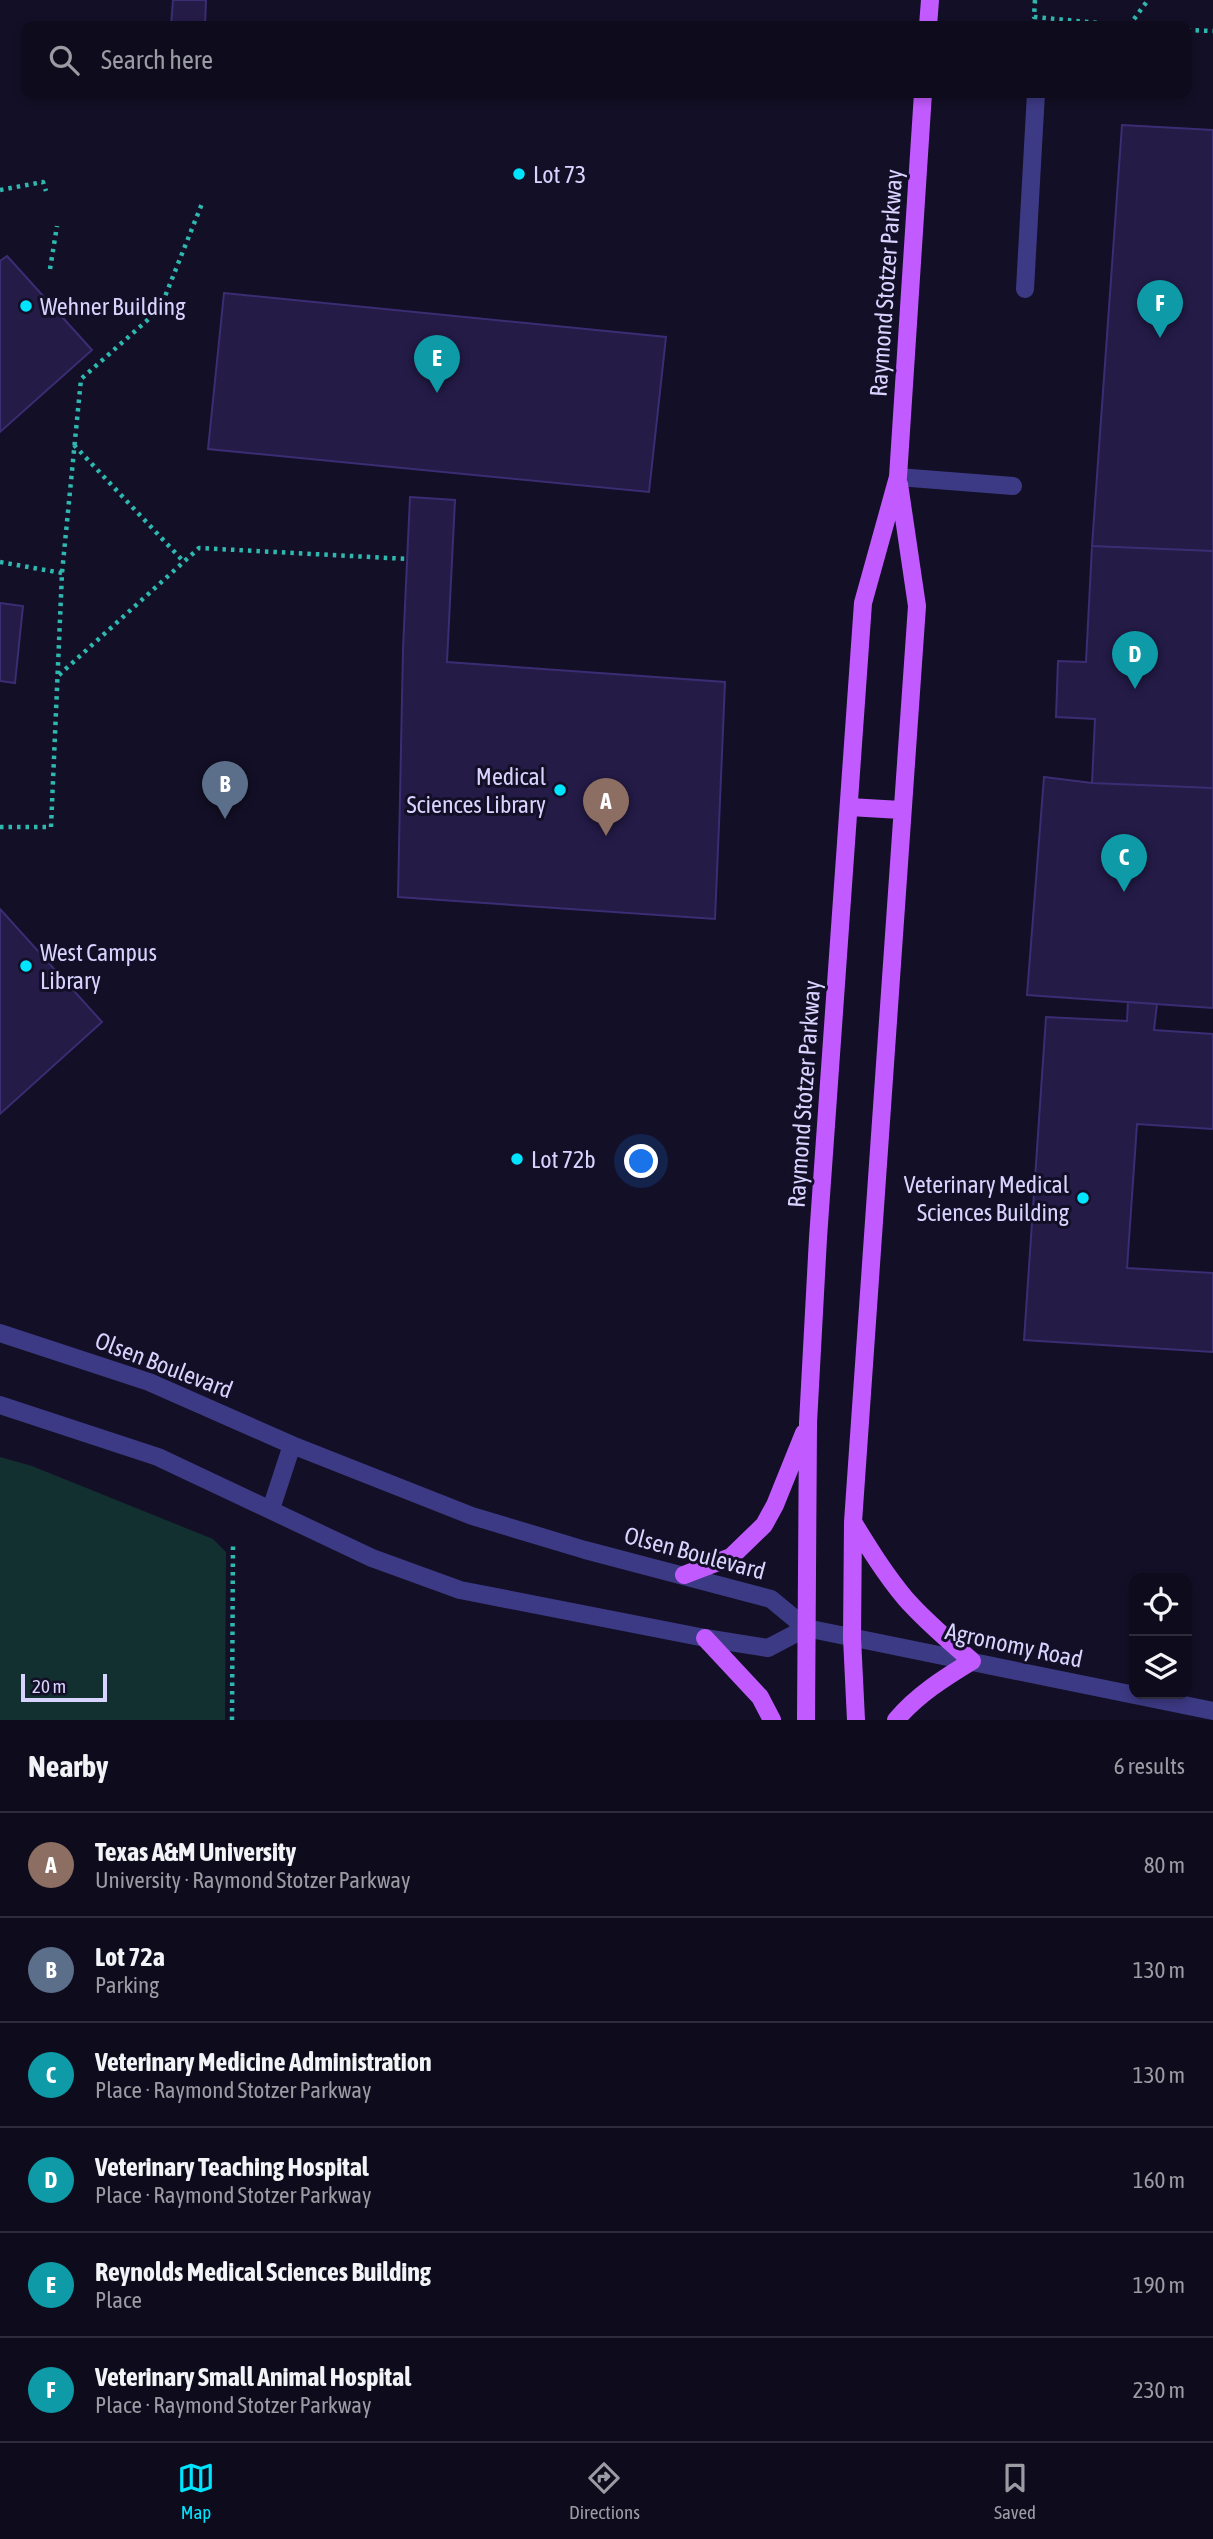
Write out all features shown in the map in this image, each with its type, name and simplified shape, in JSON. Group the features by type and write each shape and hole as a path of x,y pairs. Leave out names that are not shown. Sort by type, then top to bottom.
{"main road":[{"path":"928,21 930,0"},
{"name":"Raymond Stotzer Parkway","path":"806,1720 808,1423 819,1224 863,603 898,477 923,98"},
{"name":"Raymond Stotzer Parkway","path":"856,1720 852,1638 853,1522 917,606 898,477"},
{"path":"849,807 901,810"},
{"path":"684,1575 731,1557 764,1525 775,1505 808,1423"},
{"path":"853,1522 879,1564 905,1598 925,1620 972,1661 939,1681 896,1720"},
{"path":"705,1638 760,1697 772,1720"}],"street":[{"path":"1025,289 1036,98"},
{"path":"898,477 1013,486"},
{"name":"Olsen Boulevard","path":"0,1333 149,1382 292,1445 472,1516 585,1550 771,1599 806,1628"},
{"path":"0,1405 158,1457 372,1558 460,1590 768,1648 806,1628"},
{"path":"271,1509 292,1445"},
{"name":"Agronomy Road","path":"806,1628 1213,1711"}],"path":[{"path":"1035,0 1034,17 1077,21"},
{"path":"1133,21 1148,0"},
{"path":"1192,30 1213,32"},
{"path":"0,190 43,182 46,191"},
{"path":"0,827 51,827 62,573 81,379 160,309 203,201"},
{"path":"50,269 57,226"},
{"path":"75,445 184,562"},
{"path":"58,676 199,548 408,559"},
{"path":"0,562 62,573"},
{"path":"232,1720 233,1542"}],"green space":[{"path":"0,1457 32,1466 213,1539 226,1552 225,1720 0,1720"}],"building":[{"path":"173,0 206,0 205,21 171,21"},
{"path":"1122,125 1213,130 1213,551 1092,546"},
{"name":"Wehner Building","path":"7,256 92,350 0,432 0,261"},
{"path":"224,293 666,337 649,492 208,449"},
{"name":"Medical Sciences Library","path":"410,497 455,500 447,662 725,682 715,919 398,897 403,649"},
{"path":"1092,546 1213,551 1213,788 1092,783 1095,719 1056,717 1058,661 1086,662"},
{"path":"0,603 23,606 15,683 0,681"},
{"path":"1044,777 1092,783 1213,788 1213,1008 1027,995"},
{"name":"West Campus Library","path":"0,909 102,1022 0,1114"},
{"name":"Veterinary Medical Sciences Building","path":"1128,1002 1157,1004 1154,1030 1213,1034 1213,1129 1137,1124 1127,1268 1213,1273 1213,1352 1024,1340 1046,1017 1127,1021"}],"place":[{"name":"Lot 73","path":"519,174"},
{"name":"Wehner Building","path":"26,306"},
{"name":"Veterinary Small Animal Hospital","path":"1160,338"},
{"name":"Reynolds Medical Sciences Building","path":"437,393"},
{"name":"Veterinary Teaching Hospital","path":"1135,689"},
{"name":"Medical Sciences Library","path":"560,790"},
{"name":"Lot 72a","path":"225,819"},
{"name":"Texas A&M University","path":"606,836"},
{"name":"Veterinary Medicine Administration","path":"1124,892"},
{"name":"West Campus Library","path":"26,966"},
{"name":"Lot 72b","path":"517,1159"},
{"name":"Veterinary Medical Sciences Building","path":"1083,1198"}]}
